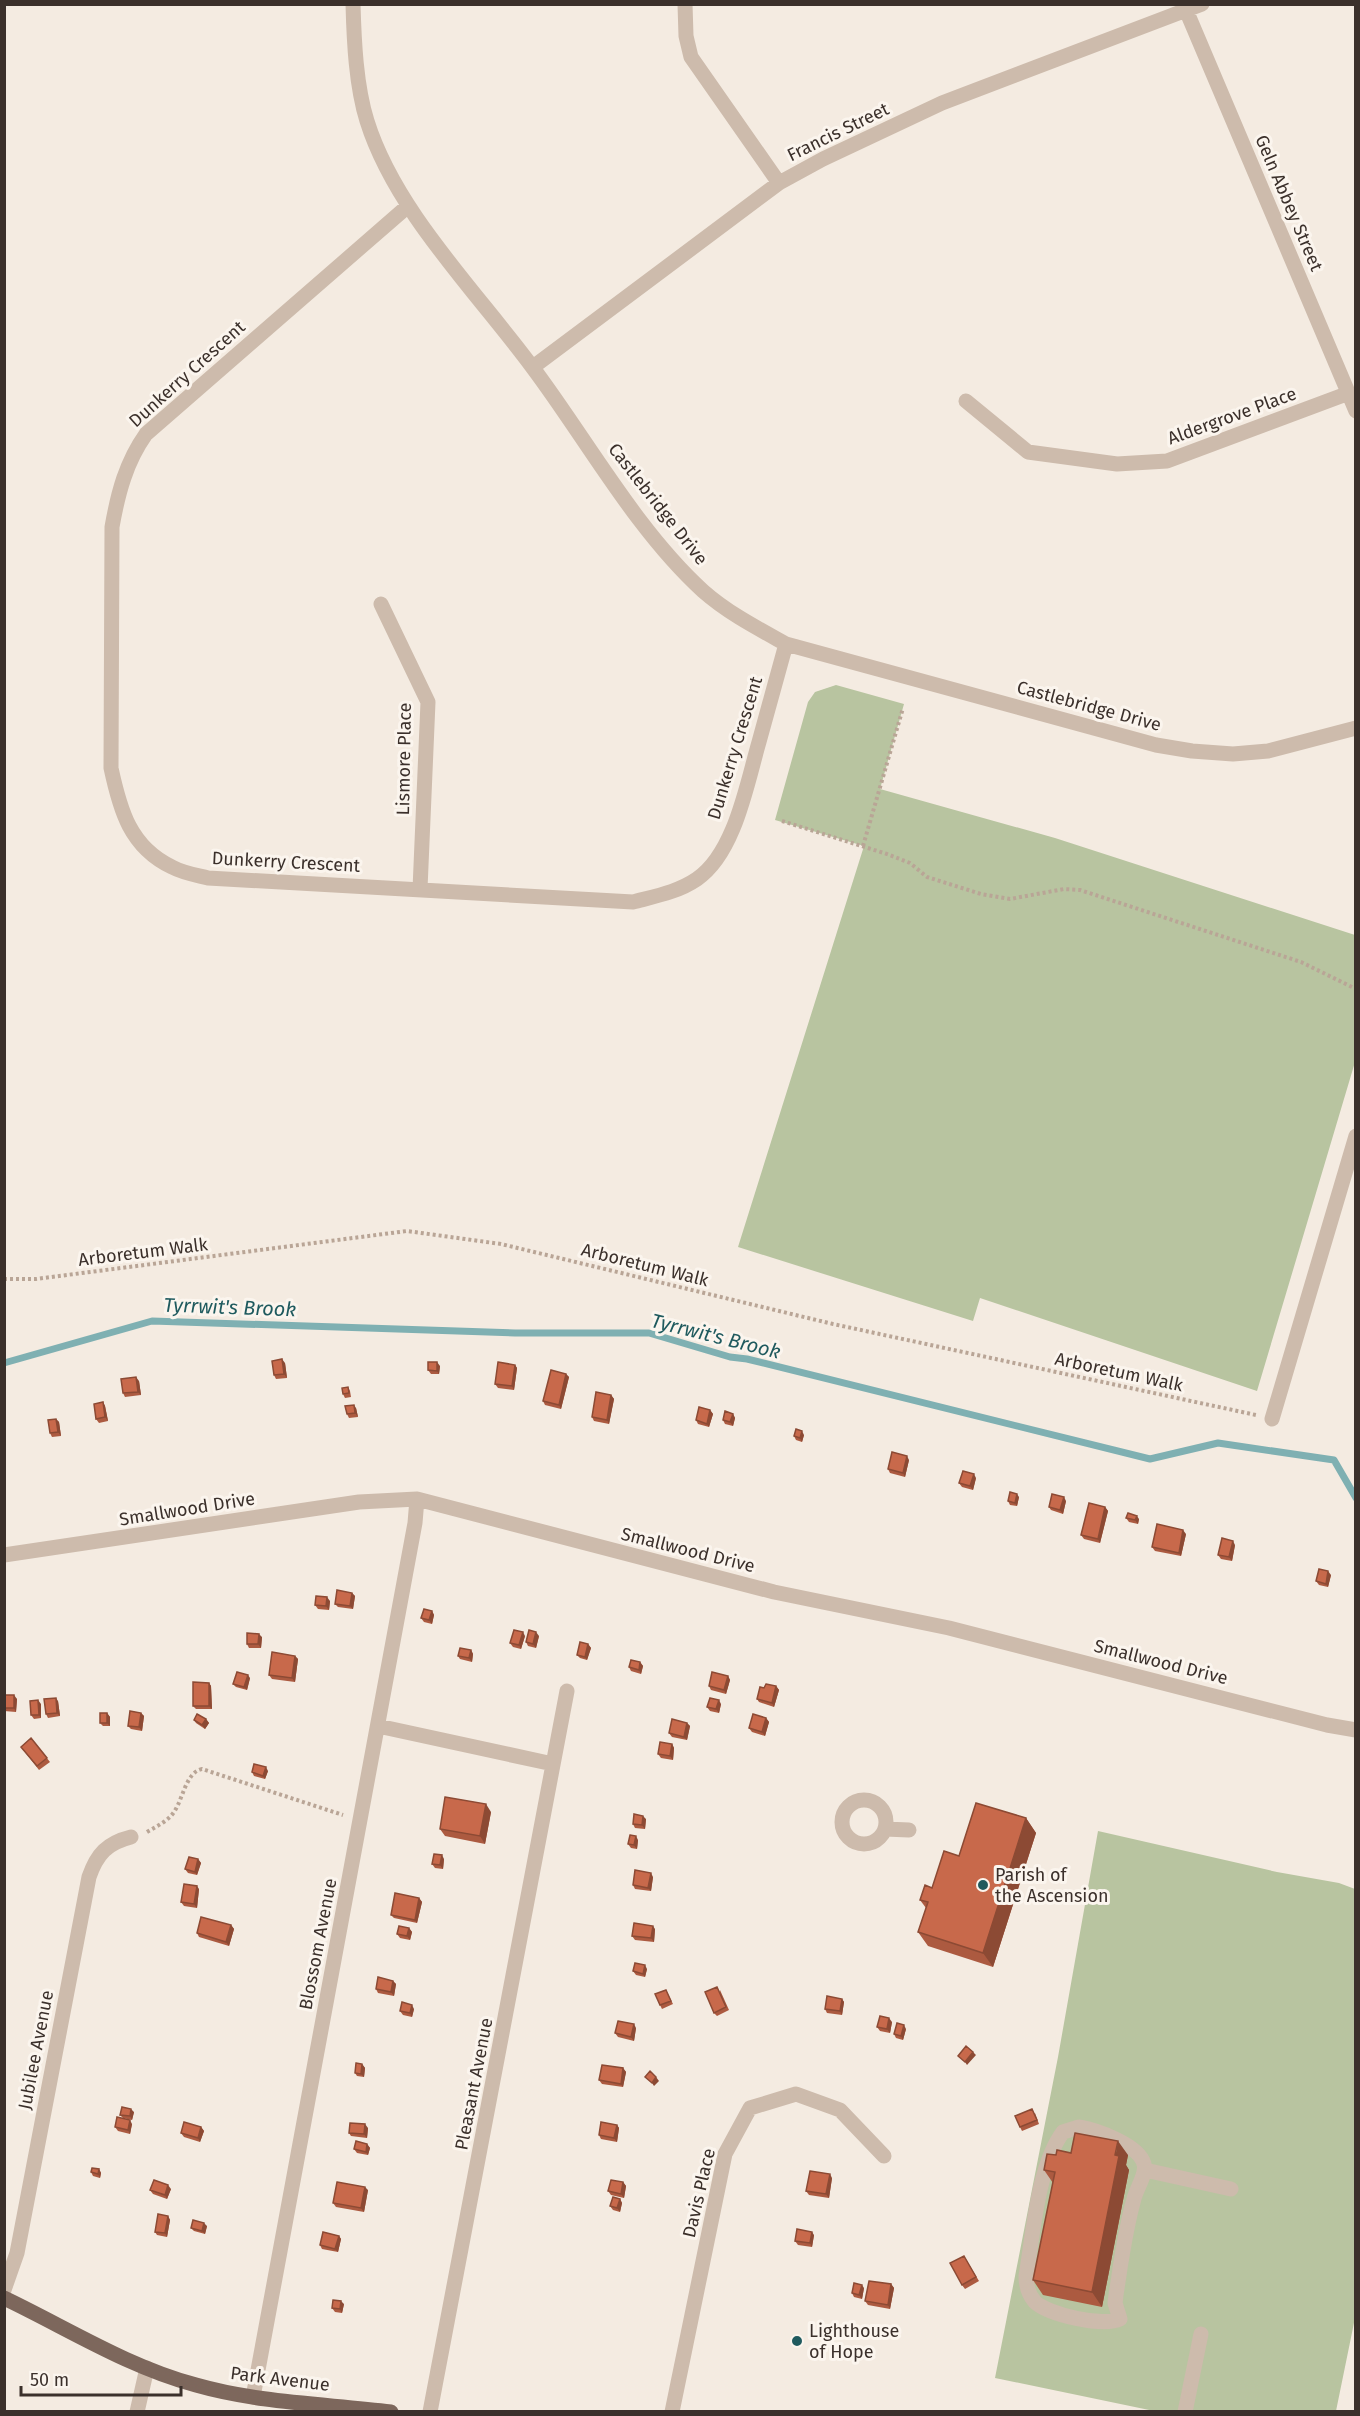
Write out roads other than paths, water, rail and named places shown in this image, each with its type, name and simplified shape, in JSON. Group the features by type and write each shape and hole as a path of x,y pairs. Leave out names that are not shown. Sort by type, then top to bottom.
{"main road":[{"name":"Park Avenue","path":"4,2298 114,2354 196,2385 253,2397 391,2412"}],"street":[{"name":"Castlebridge Drive","path":"353,4 355,52 367,121 408,206 533,367 636,513 680,567 703,591 734,615 786,644 1156,745 1233,754 1268,751 1356,728"},
{"path":"685,4 686,36 691,57 779,183"},
{"name":"Francis Street","path":"533,367 779,183 823,159 942,103 1202,4"},
{"name":"Geln Abbey Street","path":"1186,10 1356,411"},
{"name":"Dunkerry Crescent","path":"408,206 146,434 133,452 117,499 112,527 111,768 119,806 140,846 172,867 208,878 633,902 672,893 699,878 724,846 739,811 786,644"},
{"name":"Aldergrove Place","path":"966,401 1028,452 1117,464 1167,461 1349,393"},
{"name":"Lismore Place","path":"381,604 428,702 420,889"},
{"path":"1272,1419 1356,1136"},
{"name":"Smallwood Drive","path":"4,1555 359,1502 417,1498 763,1590 950,1628 1327,1725 1356,1730"},
{"name":"Blossom Avenue","path":"253,2397 378,1726 415,1522 417,1498"},
{"name":"Pleasant Avenue","path":"430,2412 567,1691"},
{"path":"378,1726 554,1764"},
{"path":"885,1829 909,1830"},
{"name":"Jubilee Avenue","path":"4,2289 17,2253 89,1877 103,1850 111,1844 131,1837"},
{"name":"Davis Place","path":"672,2412 725,2154 750,2108 796,2094 840,2110 884,2156"},
{"path":"1079,2127 1106,2136 1135,2150 1144,2162 1145,2170 1131,2208 1116,2295 1120,2319 1102,2323 1043,2308 1030,2295 1026,2276 1047,2164 1062,2132 1079,2127"},
{"path":"1145,2170 1232,2189"},
{"path":"1185,2412 1202,2334"},
{"path":"137,2412 147,2368"}],"waterway":[{"name":"Tyrrwit's Brook","path":"4,1363 152,1321 515,1333 649,1333 730,1357 747,1359 1150,1459 1218,1443 1334,1460 1356,1498"}],"place":[{"name":"Parish of the Ascension","path":"983,1885"},
{"name":"Lighthouse of Hope","path":"797,2341"}]}
